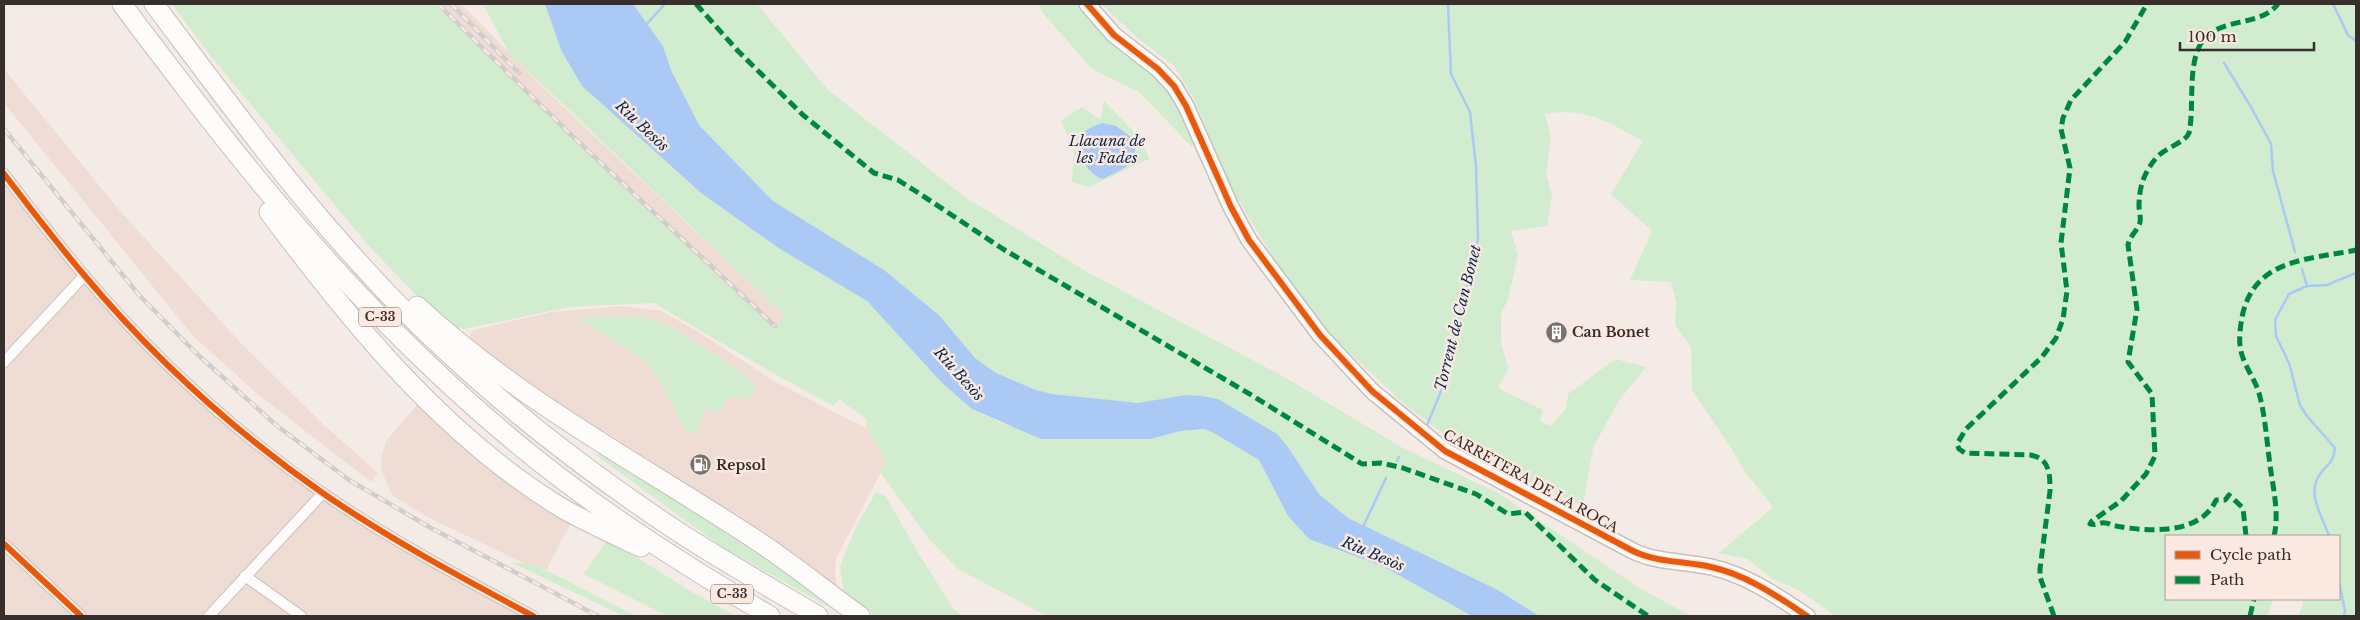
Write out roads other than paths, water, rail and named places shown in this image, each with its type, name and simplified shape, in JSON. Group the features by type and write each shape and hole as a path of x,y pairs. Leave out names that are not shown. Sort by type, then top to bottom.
{"highway":[{"name":"C-33","path":"122,4 254,178 346,282 428,364 540,462 603,509 695,570 770,616"},
{"name":"C-33","path":"154,4 258,140 353,256 438,341 550,440 678,531 818,616"},
{"path":"225,140 255,194 312,270 384,356 450,420 491,456 558,506 602,529 695,570"},
{"path":"353,256 411,299 469,349 562,416 621,457 755,539 860,616"}],"street":[{"name":"CARRETERA DE LA ROCA","path":"1087,4 1114,35 1158,69 1174,86 1186,106 1230,207 1249,240 1320,335 1358,378 1394,411 1428,439 1464,462 1633,551 1658,560 1712,567 1739,576 1769,591 1807,616"},
{"path":"4,174 84,276 152,347 209,402 323,493 412,551 533,616"},
{"path":"4,362 84,276"},
{"path":"209,616 323,493"},
{"path":"4,544 81,616"},
{"path":"246,576 301,616"}],"water":[{"name":"Riu Besòs","path":"545,4 633,4 663,46 671,70 699,125 773,201 884,270 940,316 975,358 996,373 1036,390 1052,394 1138,403 1186,395 1218,399 1277,434 1288,447 1319,494 1348,518 1498,590 1539,616 1472,616 1382,566 1309,539 1288,516 1259,460 1204,429 1180,431 1151,439 1041,439 972,409 943,384 867,301 780,249 701,193 582,86 561,50"},
{"name":"Llacuna de les Fades","path":"1102,123 1116,126 1135,140 1134,156 1128,166 1103,179 1088,169 1079,150 1080,138 1084,132"}],"waterway":[{"name":"Torrent de Can Bonet","path":"1427,425 1442,389 1478,239 1476,166 1470,112 1451,74 1448,4"},
{"path":"2333,4 2348,35 2356,41"},
{"path":"645,26 664,5"},
{"path":"2224,63 2271,144 2273,171 2295,252"},
{"path":"2302,269 2307,286"},
{"path":"2329,535 2317,505 2315,489 2316,482 2331,461 2335,448 2307,416 2300,405 2289,363 2276,336 2275,320 2289,294 2307,286 2327,285 2356,273"},
{"name":"Torrent de Can Bonet","path":"1397,461 1399,457"},
{"name":"Torrent de Can Bonet","path":"1362,529 1386,478"},
{"path":"2340,586 2345,611 2344,616"}],"railway":[{"path":"438,4 568,132 775,326"},
{"path":"451,4 519,73"},
{"path":"4,129 139,295 196,353 276,425 349,480 431,528 598,616"}],"place":[{"name":"Can Bonet","path":"1556,332"},
{"name":"Repsol","path":"700,465"}]}
